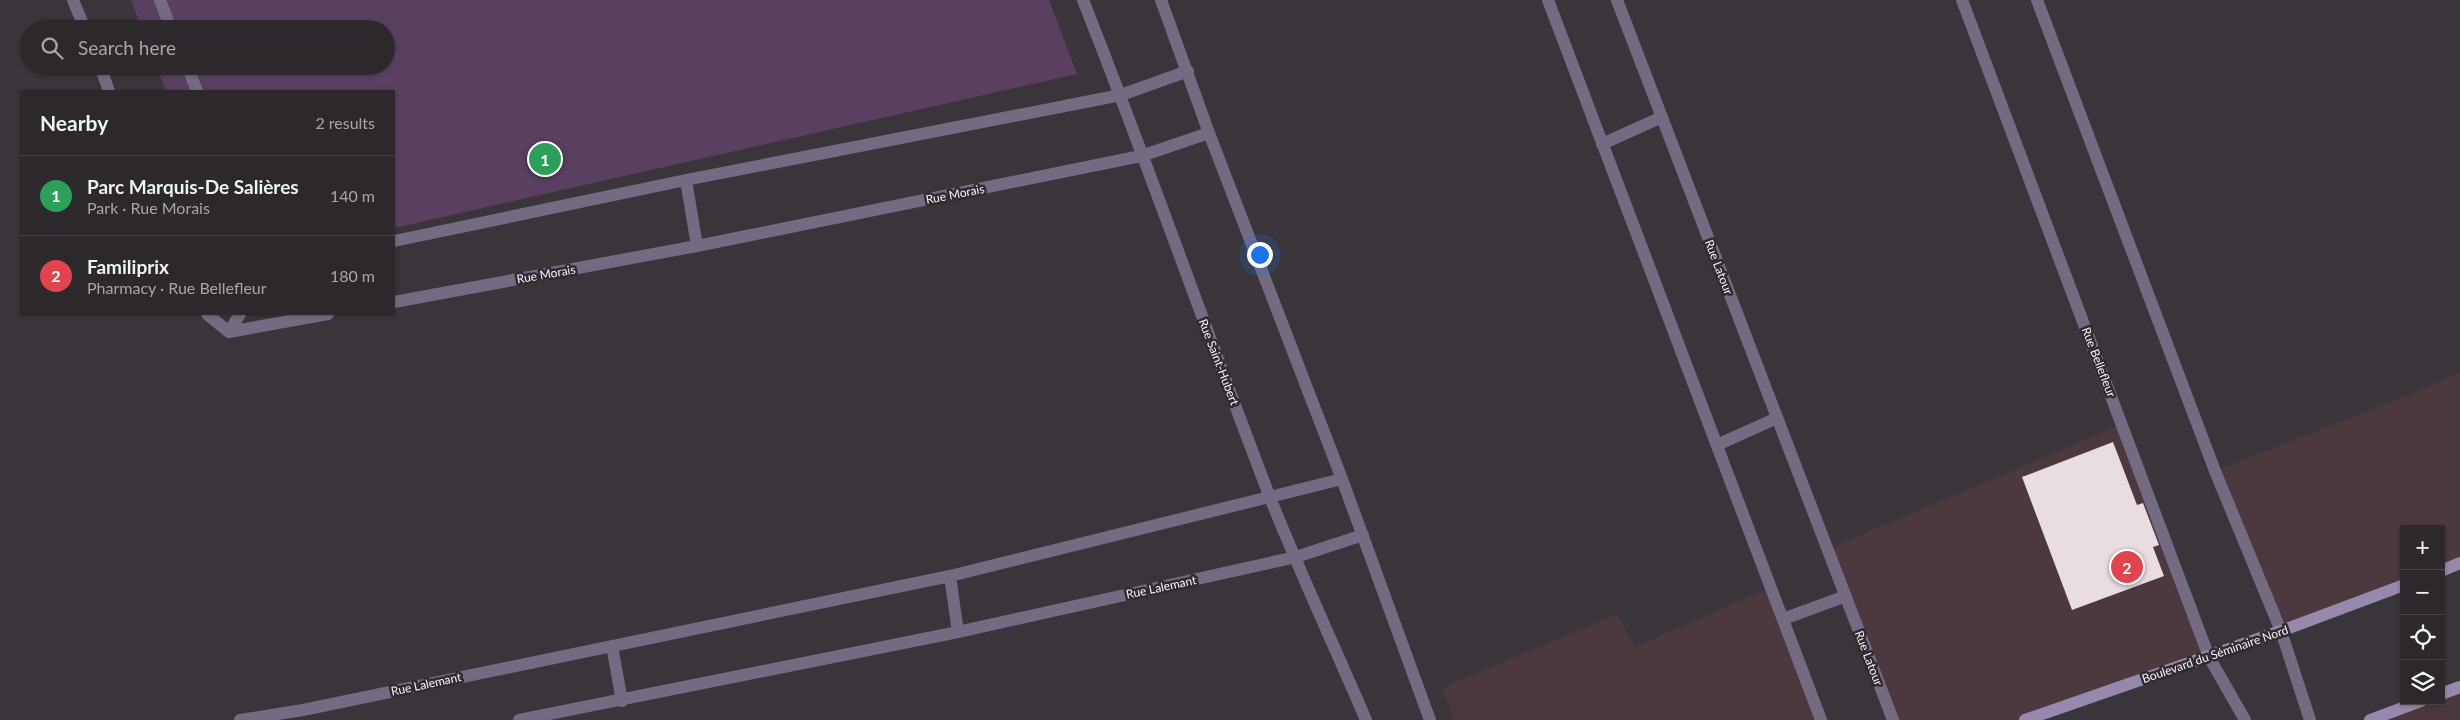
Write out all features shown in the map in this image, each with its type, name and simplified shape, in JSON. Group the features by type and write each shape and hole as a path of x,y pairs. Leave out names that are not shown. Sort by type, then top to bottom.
{"main road":[{"path":"2444,570 2460,564"},
{"name":"Boulevard du Séminaire Nord","path":"2025,720 2209,657 2400,586"},
{"path":"2445,693 2460,687"},
{"path":"2370,720 2410,705"}],"street":[{"path":"73,0 81,20"},
{"path":"160,0 168,20"},
{"name":"Rue Saint-Hubert","path":"1083,0 1121,95 1141,156 1270,498 1366,720"},
{"path":"1162,0 1210,133 1363,535 1430,720"},
{"path":"1548,0 1821,720"},
{"name":"Rue Latour","path":"1617,0 1892,720"},
{"name":"Rue Bellefleur","path":"1962,0 2209,657 2245,720"},
{"path":"2037,0 2215,471 2281,631 2310,720"},
{"path":"395,241 686,180 1121,95 1188,71"},
{"path":"104,75 110,90"},
{"path":"191,75 197,90"},
{"path":"1602,144 1662,117"},
{"name":"Rue Morais","path":"395,302 697,246 1141,156 1210,133"},
{"path":"686,180 697,246"},
{"path":"208,315 228,332"},
{"path":"228,332 239,315"},
{"path":"228,332 322,315"},
{"path":"1717,445 1777,418"},
{"name":"Rue Lalemant","path":"240,720 303,710 950,576 1342,479"},
{"name":"Rue Lalemant","path":"519,720 622,701 958,632 1296,557 1363,535"},
{"path":"950,576 958,632"},
{"path":"1783,619 1846,596"},
{"path":"612,646 622,701"}],"shaded area":[{"path":"131,0 1049,0 1077,74 395,228 395,90 166,90 160,75 395,75 395,20 139,20"},
{"path":"2460,372 2460,563 2445,569 2445,525 2400,525 2400,586 2281,631 2215,471 2411,394"},
{"path":"2122,424 2209,657 2025,720 1893,720 1828,549"},
{"path":"1771,587 1821,720 1454,720 1442,688 1617,614 1635,647"},
{"path":"2460,686 2460,720 2369,720 2409,705 2445,705 2445,692"}],"building":[{"path":"2113,442 2137,505 2143,503 2159,545 2153,547 2164,576 2072,610 2022,477"}],"place":[{"name":"Parc Marquis-De Salières","path":"545,159"},
{"name":"Familiprix","path":"2127,567"}]}
